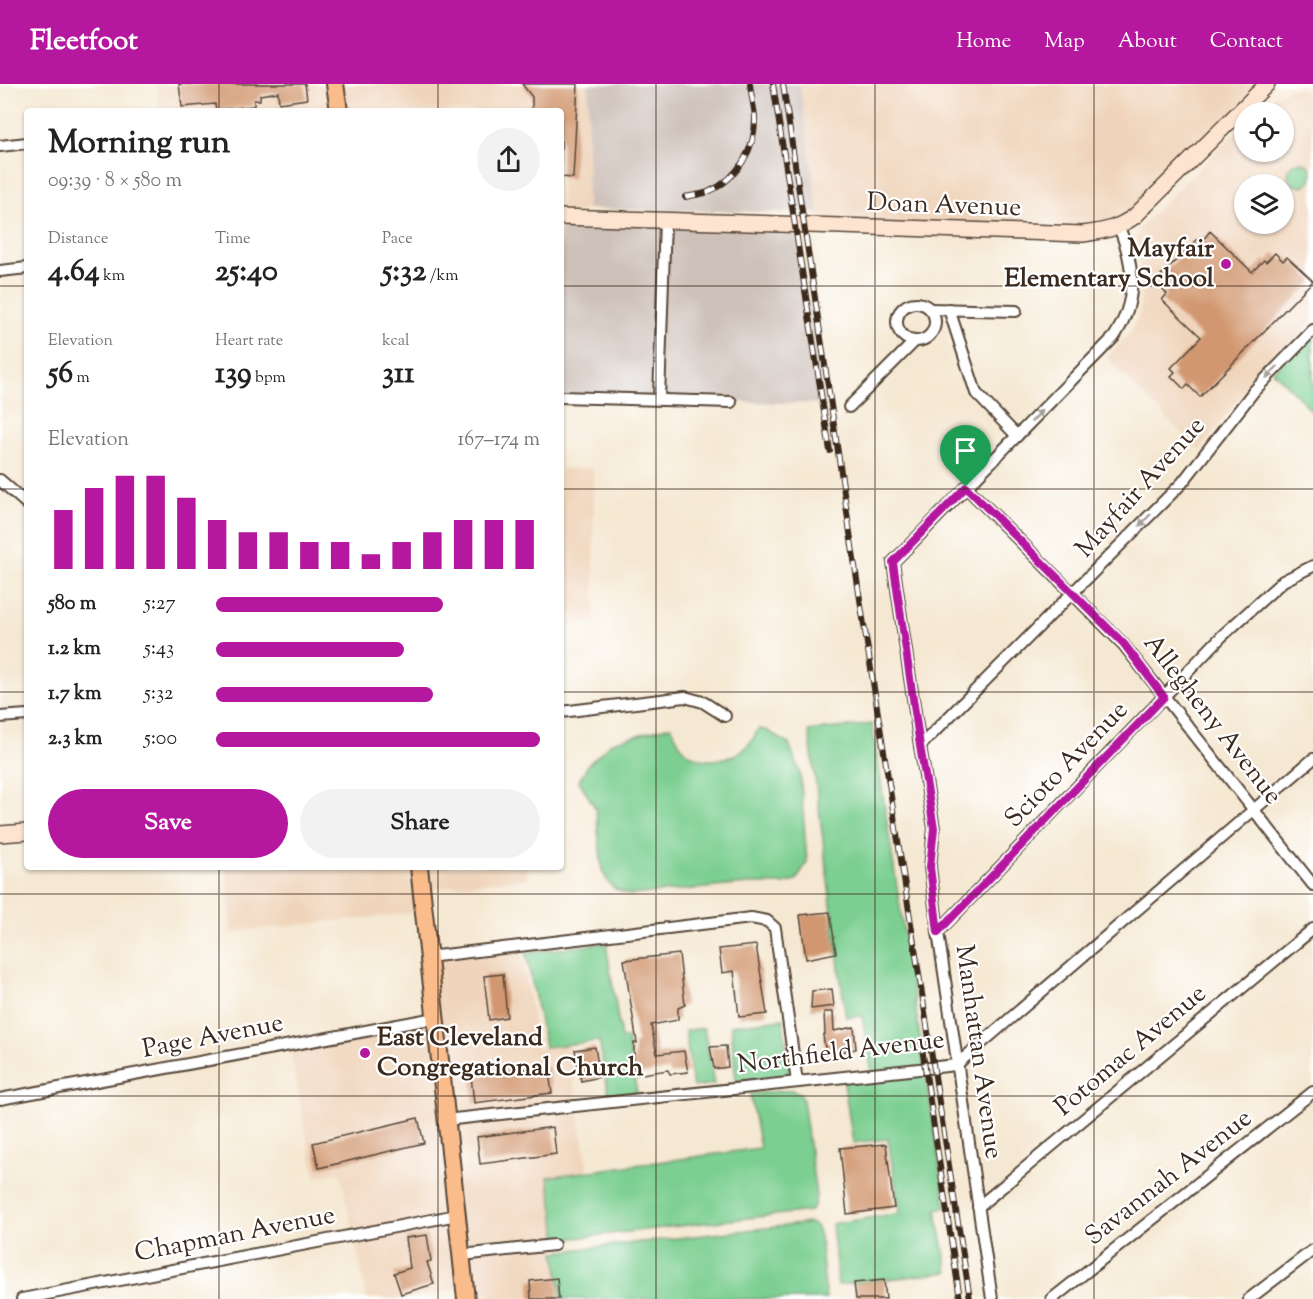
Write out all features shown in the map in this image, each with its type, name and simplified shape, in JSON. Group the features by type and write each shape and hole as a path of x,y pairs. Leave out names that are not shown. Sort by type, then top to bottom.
{"main road":[{"path":"335,84 339,108"},
{"path":"419,870 465,1299"}],"street":[{"name":"Doan Avenue","path":"564,217 1083,234 1119,227 1135,216 1267,84"},
{"path":"0,146 24,143"},
{"path":"659,399 665,220"},
{"path":"966,487 1114,337 1125,321 1131,301 1132,280 1125,243 1119,227"},
{"path":"0,271 24,268"},
{"path":"849,407 915,341 927,338 934,327 934,314 930,309 924,304 911,303 900,310 897,315 897,327 904,337 915,341"},
{"path":"930,309 1016,311"},
{"path":"949,309 976,393 1017,436"},
{"name":"Mayfair Avenue","path":"920,746 1182,483 1254,391 1313,330"},
{"path":"564,397 731,402"},
{"path":"0,480 24,501"},
{"name":"Allegheny Avenue","path":"966,487 1124,644 1313,885"},
{"name":"Manhattan Avenue","path":"966,487 893,562 934,828 930,867 938,932 992,1299"},
{"name":"Scioto Avenue","path":"938,932 1222,636 1282,580 1313,566"},
{"path":"564,711 685,697 703,702 725,716"},
{"path":"0,717 24,715"},
{"name":"Northfield Avenue","path":"445,1120 956,1065 1313,759"},
{"path":"0,834 24,832"},
{"path":"428,957 751,918 767,921 775,928 797,1082"},
{"name":"Potomac Avenue","path":"978,1207 1313,929"},
{"name":"Page Avenue","path":"0,1100 435,1018"},
{"name":"Savannah Avenue","path":"1052,1299 1313,1092"},
{"name":"Chapman Avenue","path":"22,1299 457,1215"},
{"path":"462,1255 554,1245"},
{"path":"1250,1299 1313,1250"}],"shaded area":[{"path":"156,84 588,84 587,209 564,216 564,108 160,108"},
{"path":"588,84 800,84 818,213 587,209"},
{"path":"799,84 1267,84 1248,102 1234,102 1234,116 1119,227 817,226"},
{"name":"Mayfair Elementary School","path":"1293,88 1313,90 1313,320 1243,393 1200,451 1106,358 1129,334 1138,317 1142,284 1135,238 1139,229 1155,212 1234,134 1234,162 1294,162 1294,102 1268,102 1276,95"},
{"path":"564,217 795,224 823,404 564,397"},
{"path":"593,468 595,623 564,625 564,469"},
{"path":"227,870 527,870 528,878 422,890 423,912 231,932"},
{"path":"520,938 537,1048 568,1045 588,1170 548,1177 559,1245 554,1246 562,1299 466,1299 464,1288 399,1299 367,1299 340,1172 315,1177 289,1046 434,1018 427,948"}],"green space":[{"path":"1300,162 1311,170 1311,178 1300,186 1294,184 1294,174 1288,174 1292,166"},
{"path":"1313,330 1313,412 1273,371"},
{"path":"872,724 946,1207 936,1209 948,1272 838,1285 832,1224 900,1213 888,1139 853,1143 843,1077 872,1073 862,1016 846,1017 809,731"},
{"path":"671,726 683,748 701,759 720,759 737,753 751,742 758,729 766,730 789,744 800,773 807,862 796,881 783,884 748,884 629,895 615,889 608,882 602,870 596,809 579,781 588,765 612,742"},
{"path":"606,943 621,1038 627,1038 637,1093 609,1097 599,1041 545,1047 526,953"},
{"path":"783,1019 789,1073 781,1077 736,1082 731,1025"},
{"path":"704,1028 714,1084 693,1087 685,1031"},
{"path":"792,1090 800,1093 803,1100 816,1196 814,1207 810,1211 558,1240 548,1177 760,1148 750,1094"},
{"path":"810,1223 816,1226 820,1236 826,1299 562,1299 555,1252"}],"building":[{"path":"179,84 305,84 307,99 279,103 278,92 260,95 260,100 254,100 254,106 216,108 215,104 182,107"},
{"path":"522,84 578,84 573,178 564,177 564,108 532,108 532,97"},
{"path":"1210,231 1252,272 1275,253 1283,261 1287,257 1313,281 1200,397 1188,385 1184,389 1171,376 1175,372 1171,368 1201,337 1162,300 1167,294 1163,290 1170,283 1161,275 1200,237 1203,240"},
{"path":"830,912 836,953 806,959 800,915"},
{"path":"756,945 767,1014 739,1017 734,971 722,973 719,949"},
{"path":"679,954 685,1005 678,1008 678,1020 651,1025 657,1054 684,1051 688,1072 670,1074 668,1070 636,1075 634,1043 637,1043 624,960"},
{"path":"503,974 507,1017 489,1020 484,976"},
{"path":"832,989 834,1006 811,1009 812,991"},
{"path":"824,1012 833,1012 834,1031 854,1027 856,1049 826,1055 823,1035 825,1034"},
{"path":"726,1046 728,1067 714,1069 710,1047"},
{"path":"595,1047 600,1077 581,1081 575,1050"},
{"path":"548,1066 552,1093 474,1103 471,1076"},
{"path":"418,1118 424,1143 319,1168 313,1143"},
{"path":"553,1127 556,1154 480,1164 477,1137"},
{"path":"886,1144 894,1208 847,1214 840,1148"},
{"path":"427,1235 431,1261 427,1262 434,1284 401,1294 394,1273 410,1268 406,1238"},
{"path":"557,1278 559,1299 531,1299 530,1281"},
{"path":"884,1280 886,1299 856,1299 854,1283"}],"railway":[{"path":"685,197 705,193 719,186 736,171 743,161 754,129 755,117 750,84"},
{"path":"773,84 830,451"},
{"path":"783,84 859,593 970,1299"},
{"path":"921,1041 960,1299"}],"place":[{"name":"Mayfair Elementary School","path":"1226,264"},
{"name":"East Cleveland Congregational Church","path":"365,1053"}],"route":[{"path":"966,487 1124,644 1164,697 938,932 930,867 934,828 893,562 966,487"}]}
